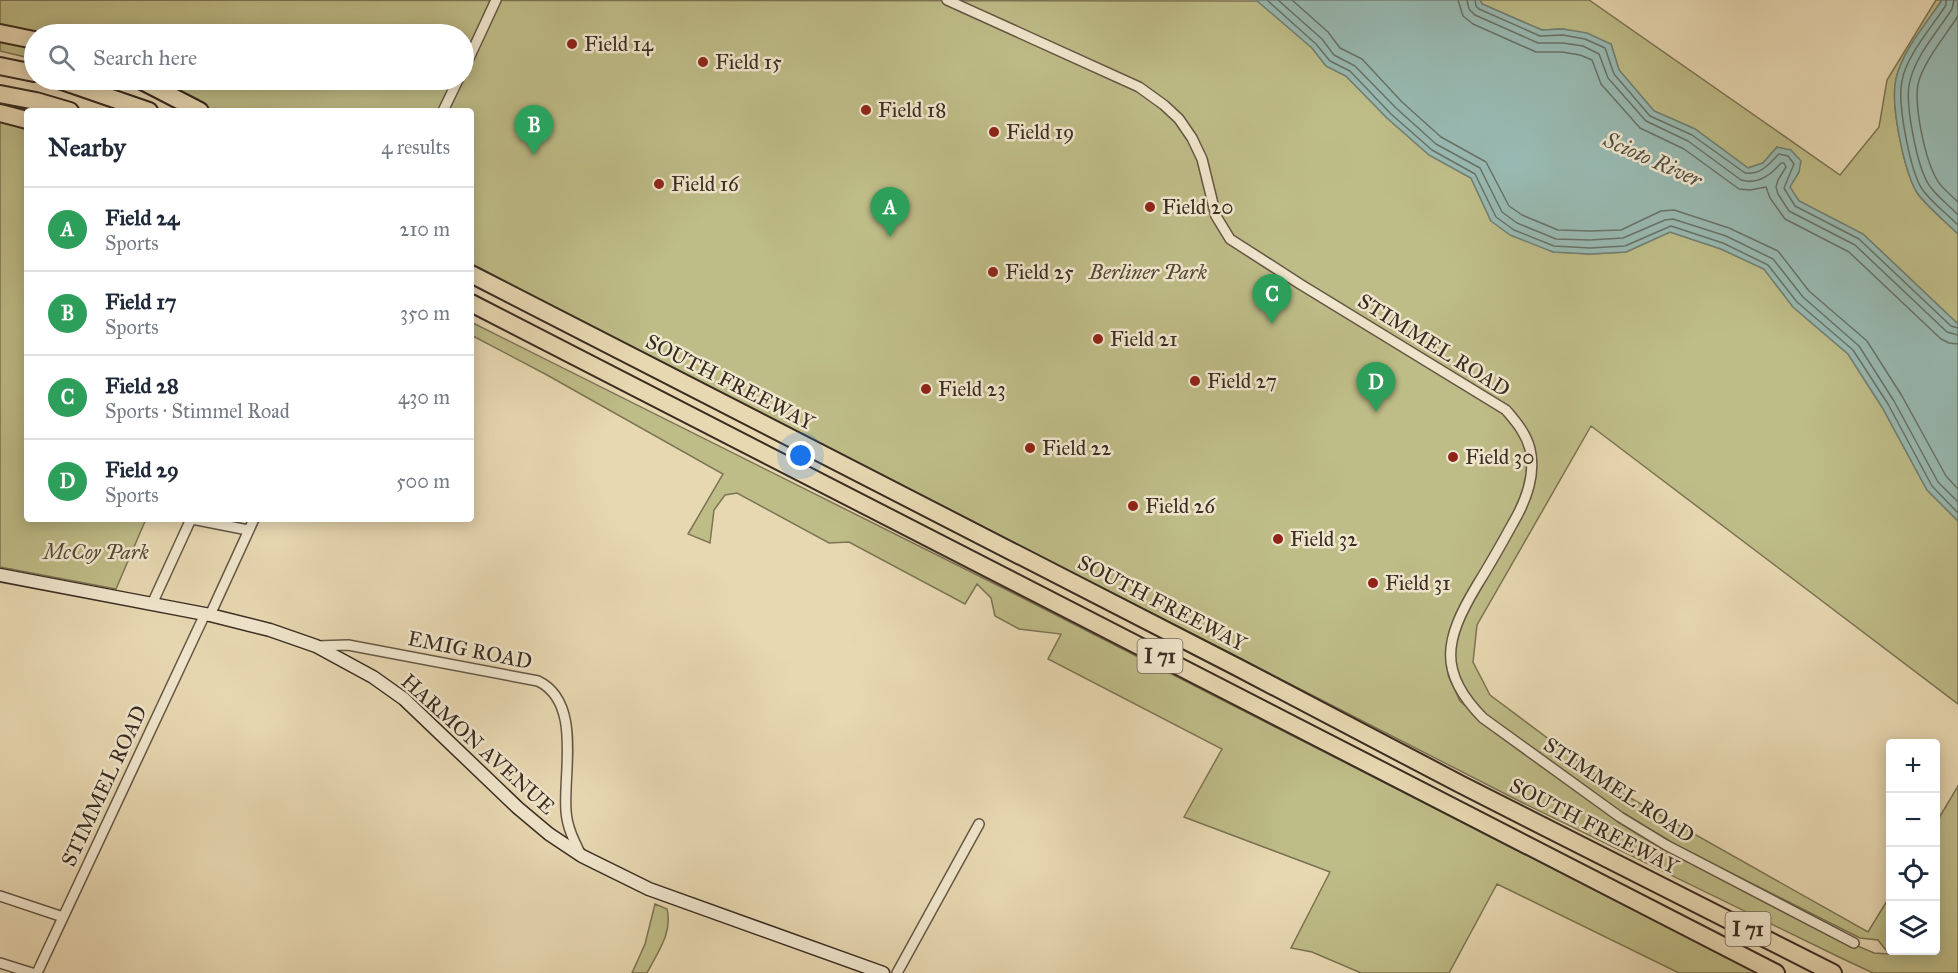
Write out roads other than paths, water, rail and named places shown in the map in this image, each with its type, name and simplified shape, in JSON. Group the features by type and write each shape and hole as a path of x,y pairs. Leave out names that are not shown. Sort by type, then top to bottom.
{"highway":[{"path":"0,33 24,38"},
{"path":"0,66 24,71"},
{"path":"88,90 140,108"},
{"path":"159,90 194,108"},
{"path":"0,93 60,108"},
{"path":"0,113 24,119"},
{"name":"SOUTH FREEWAY","path":"474,276 1460,784 1833,973"},
{"name":"I 71","path":"474,305 1776,973"}],"main road":[{"name":"HARMON AVENUE","path":"0,575 207,614 270,630 315,646 373,677 404,699 518,808 549,834 582,856 649,889 884,973"}],"street":[{"path":"474,47 496,0"},
{"name":"STIMMEL ROAD","path":"947,0 1139,87 1164,105 1179,119 1192,138 1202,159 1216,216 1230,238 1292,279 1506,410 1524,432 1530,448 1532,464 1529,487 1518,514 1459,616 1451,640 1450,661 1455,680 1466,701 1483,718 1620,817 1665,845 1854,943"},
{"path":"444,108 453,90"},
{"path":"152,604 191,522"},
{"path":"207,522 248,530"},
{"name":"STIMMEL ROAD","path":"37,973 252,522"},
{"name":"EMIG ROAD","path":"315,646 337,644 359,646 538,681 549,686 560,701 565,723 567,739 566,812 571,836 582,856"},
{"path":"897,973 980,824"},
{"path":"0,896 63,917"},
{"path":"0,963 32,973"}],"water":[{"name":"Scioto River","path":"1256,0 1480,0 1482,4 1542,30 1563,29 1587,33 1611,44 1619,70 1654,111 1695,129 1748,168 1763,163 1777,147 1791,150 1801,161 1799,172 1790,187 1799,201 1863,234 1958,324 1958,521 1927,490 1882,407 1848,354 1793,307 1764,269 1721,249 1670,232 1626,252 1590,254 1553,252 1510,235 1491,221 1471,178 1429,155 1387,118 1346,76 1326,66 1312,48"},
{"path":"1942,0 1958,0 1958,234 1919,196 1911,181 1903,152 1895,104 1896,79 1903,58"}],"place":[{"name":"Field 14","path":"572,44"},
{"name":"Field 15","path":"703,62"},
{"name":"Field 18","path":"866,110"},
{"name":"Field 19","path":"994,132"},
{"name":"Field 17","path":"534,155"},
{"name":"Field 16","path":"659,184"},
{"name":"Field 20","path":"1150,207"},
{"name":"Field 24","path":"890,237"},
{"name":"Field 25","path":"993,272"},
{"name":"Field 28","path":"1272,324"},
{"name":"Field 21","path":"1098,339"},
{"name":"Field 27","path":"1195,381"},
{"name":"Field 23","path":"926,389"},
{"name":"Field 29","path":"1376,412"},
{"name":"Field 22","path":"1030,448"},
{"name":"Field 30","path":"1453,457"},
{"name":"Field 26","path":"1133,506"},
{"name":"Field 32","path":"1278,539"},
{"name":"Field 31","path":"1373,583"}],"park label":[{"name":"Berliner Park","path":"1148,272"},
{"name":"McCoy Park","path":"96,552"}]}
